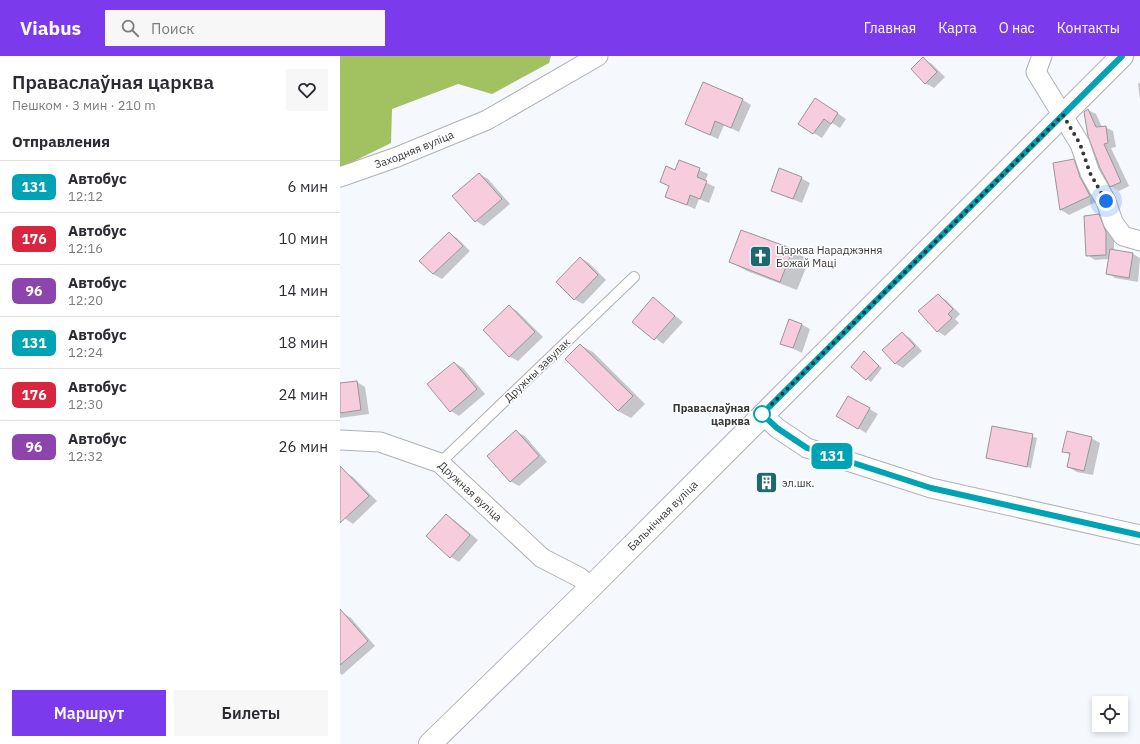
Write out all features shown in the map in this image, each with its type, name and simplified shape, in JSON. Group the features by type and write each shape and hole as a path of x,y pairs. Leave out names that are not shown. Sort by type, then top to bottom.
{"street":[{"name":"Заходняя вуліца","path":"340,177 397,157 492,118 598,56"},
{"path":"1042,56 1036,72 1080,144 1090,173 1106,201 1114,222 1123,236 1140,241"},
{"name":"Бальнічная вуліца","path":"430,744 591,587 762,414 1122,56"},
{"path":"762,414 777,428 807,448 931,488 1140,535"},
{"name":"Дружная вуліца","path":"340,440 380,442 440,463 542,558 579,577 591,587"}],"lane":[{"name":"Дружны завулак","path":"440,463 634,277"}],"green space":[{"path":"340,56 551,56 549,63 492,94 458,84 392,109 391,143 340,168"}],"building":[{"path":"923,57 937,72 925,84 911,69"},
{"path":"703,82 743,99 731,128 715,121 710,135 685,124"},
{"path":"815,98 838,113 831,124 824,119 813,134 798,124"},
{"path":"1088,109 1096,127 1106,126 1108,143 1104,144 1121,182 1110,187 1100,168 1088,136 1084,112"},
{"path":"1074,159 1080,177 1090,196 1060,210 1053,163"},
{"path":"679,160 700,168 697,177 707,181 700,199 690,195 687,205 665,197 669,186 660,182 666,166 675,170"},
{"path":"779,168 802,177 793,199 771,191"},
{"path":"479,173 502,199 475,222 452,196"},
{"path":"1099,214 1106,232 1106,255 1086,256 1084,216"},
{"name":"Царква Нараджэння Божай Маці","path":"741,230 793,249 780,282 729,262"},
{"path":"449,232 463,246 433,274 419,261"},
{"path":"1110,249 1133,253 1129,278 1106,274"},
{"path":"580,257 598,275 574,300 556,282"},
{"path":"938,294 953,309 948,314 952,318 937,332 918,311"},
{"path":"653,297 675,316 654,340 632,322"},
{"path":"509,305 535,332 509,357 483,330"},
{"path":"789,319 802,324 793,348 780,344"},
{"path":"902,332 915,346 895,364 882,350"},
{"path":"580,344 633,396 618,411 565,359"},
{"path":"864,351 879,366 866,380 851,367"},
{"path":"454,362 477,389 450,412 427,384"},
{"path":"357,381 361,410 340,413 340,383"},
{"path":"848,396 870,408 858,429 836,416"},
{"path":"992,426 1033,434 1027,467 986,458"},
{"path":"516,430 539,456 510,482 487,456"},
{"path":"1067,431 1092,437 1084,471 1067,467 1070,453 1062,452"},
{"path":"340,466 369,496 340,523"},
{"path":"446,514 470,535 450,558 426,536"},
{"path":"340,609 368,641 340,665"}],"bus line":[{"name":"131","path":"1122,56 762,414 777,428 807,448 931,488 1140,535"}],"place":[{"name":"Царква Нараджэння Божай Маці","path":"761,256"},
{"name":"Праваслаўная царква","path":"762,414"},
{"name":"эл.шк.","path":"767,483"}],"route":[{"path":"762,414 1063,115 1080,144 1090,173 1106,201"}]}
